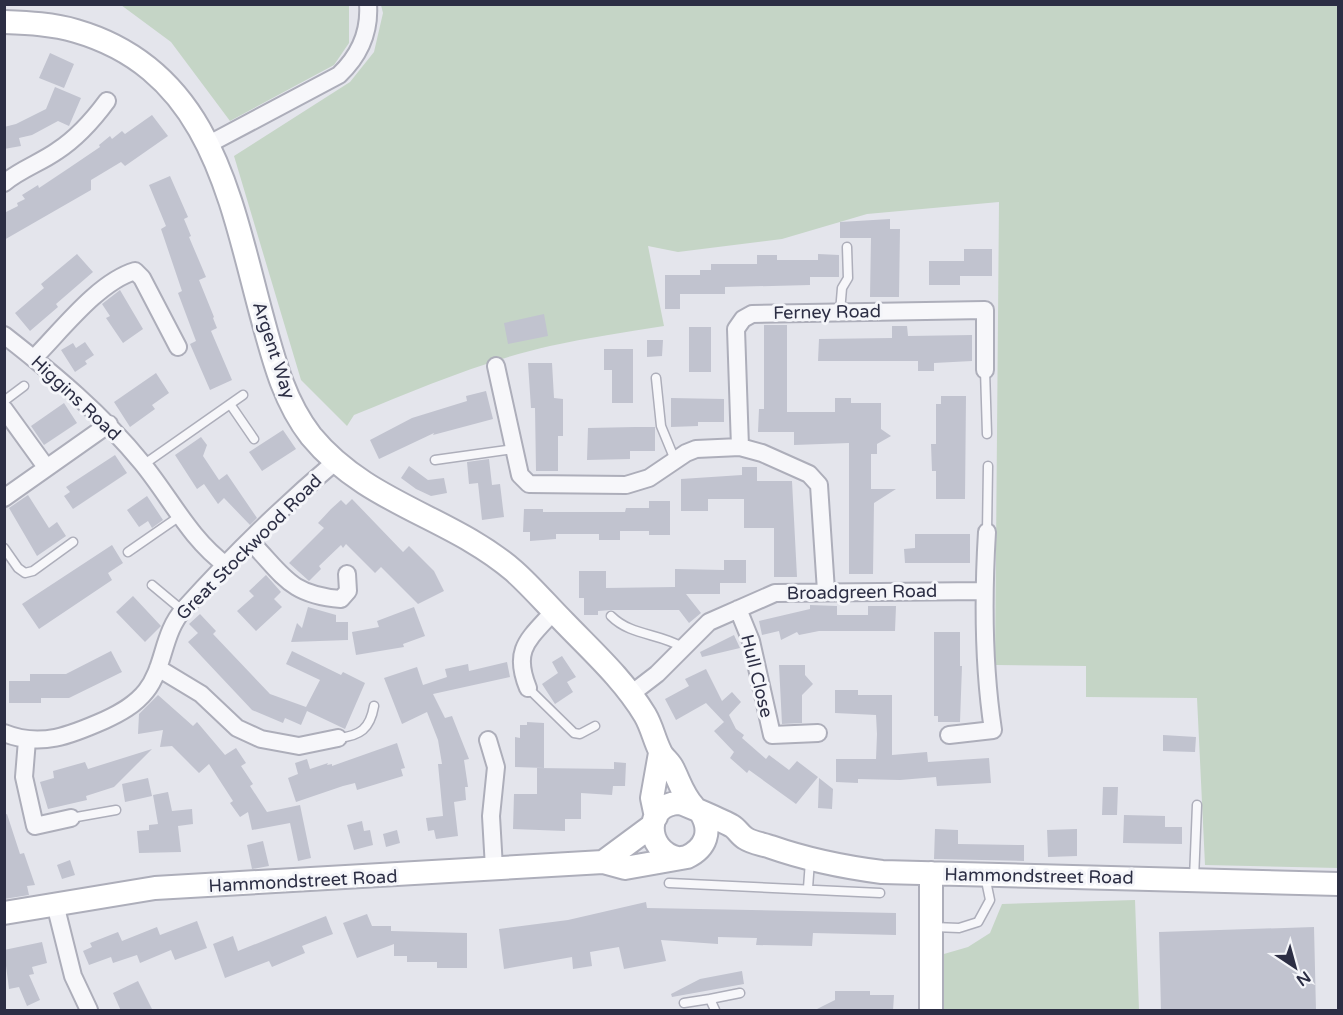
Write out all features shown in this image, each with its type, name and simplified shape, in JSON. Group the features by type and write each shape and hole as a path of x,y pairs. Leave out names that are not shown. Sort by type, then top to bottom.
{"street":[{"path":"209,144 339,75 349,65 363,43 368,21 368,4"},
{"name":"Argent Way","path":"4,22 76,31 115,46 134,58 175,94 196,120 209,144 228,194 283,390 310,434 335,462 384,497 440,523 513,570 631,694 655,735 660,753 672,766 683,795 698,810"},
{"path":"4,183 21,170 58,151 107,101"},
{"path":"34,358 98,294 127,274 135,272 142,278 178,347"},
{"name":"Ferney Road","path":"740,447 736,336 739,323 747,316 757,313 985,310 986,370"},
{"name":"Higgins Road","path":"4,335 34,358 109,424 208,550 226,565"},
{"path":"496,366 520,475 529,484 540,486 626,485 649,478 696,449 740,447 778,459 809,474 819,485 826,591"},
{"path":"4,409 46,466"},
{"path":"4,498 46,466 109,424"},
{"name":"Great Stockwood Road","path":"4,733 27,740 43,741 69,736 120,713 146,691 158,668 168,634 182,610 293,498 335,462"},
{"path":"949,735 993,730 986,675 984,591 987,532"},
{"path":"251,542 297,589 315,597 341,599 348,591 347,574"},
{"name":"Broadgreen Road","path":"631,694 657,674 709,622 775,593 984,591"},
{"name":"Hull Close","path":"738,609 751,640 772,735 818,733"},
{"path":"528,688 521,666 525,644 554,611"},
{"path":"158,668 201,694 237,728 261,739 298,746 338,738"},
{"path":"27,740 24,777 35,826 71,818"},
{"path":"488,740 496,767 491,816 494,868"},
{"path":"660,753 651,798 655,842 660,850 677,858"},
{"name":"Hammondstreet Road","path":"603,862 654,821 669,805 687,804 732,826 745,838 810,861 882,872 1338,884"},
{"path":"698,810 707,829 702,847"},
{"name":"Hammondstreet Road","path":"4,913 155,888 603,862 625,868 677,858 695,853 702,847 745,838"},
{"path":"931,873 931,1011"},
{"path":"55,904 73,976 89,1011"}],"lane":[{"path":"840,312 842,288 848,278 847,247"},
{"path":"986,370 987,434"},
{"path":"656,378 661,426 675,460"},
{"path":"4,401 24,386"},
{"path":"143,465 243,395"},
{"path":"230,404 254,439"},
{"path":"435,460 514,449"},
{"path":"987,532 988,466"},
{"path":"128,552 180,516"},
{"path":"4,548 18,568 25,573 33,571 73,542"},
{"path":"152,585 182,610"},
{"path":"611,616 621,626 669,639 682,647"},
{"path":"528,688 574,733 580,734 595,726"},
{"path":"338,738 355,735 366,729 372,719 375,706"},
{"path":"1194,880 1197,805"},
{"path":"71,818 116,810"},
{"path":"808,888 810,861"},
{"path":"932,927 959,928 978,921 990,900 985,875"},
{"path":"669,883 880,893"},
{"path":"684,1003 740,993"},
{"path":"710,999 716,1011"}],"green space":[{"path":"121,5 349,5 349,43 334,65 230,121 171,42"},
{"path":"381,5 1338,5 1338,868 1205,865 1197,698 1086,697 1086,666 995,665 999,202 867,214 782,239 678,252 648,246 664,326 564,343 500,359 354,415 347,426 301,380 234,156 350,82 374,52 383,13"},
{"path":"1135,900 1139,1010 939,1010 937,956 968,947 990,933 1002,904"}],"building":[{"path":"50,53 74,64 64,88 39,78"},
{"path":"55,87 81,98 69,126 58,121 32,135 19,138 21,146 4,149 4,127 16,124 46,109"},
{"path":"152,115 168,136 125,166 121,162 91,180 91,190 4,240 4,213 18,206 17,203 25,199 22,195 38,185 39,188 69,168 100,147 99,145 110,136 112,139 122,131 125,134"},
{"path":"170,176 188,217 184,219 191,236 189,237 206,277 199,280 217,328 211,331 232,380 210,390 190,344 196,341 178,293 182,291 161,229 166,226 149,185"},
{"path":"890,219 890,229 900,229 899,297 870,297 871,238 840,238 840,222"},
{"path":"964,249 992,249 992,276 960,276 960,285 929,285 929,261 964,261"},
{"path":"77,254 93,272 56,304 58,307 30,331 15,313 44,288 41,284"},
{"path":"818,254 839,255 839,277 810,277 810,285 725,287 725,294 680,294 680,309 665,309 665,275 700,275 700,270 711,270 711,264 757,264 757,255 777,255 777,260 818,260"},
{"path":"120,290 143,329 123,343 106,318 110,316 102,304"},
{"path":"544,314 548,336 508,344 504,323"},
{"path":"764,325 787,325 787,412 835,412 835,398 851,398 851,403 881,403 881,429 891,436 877,444 877,454 871,454 871,489 896,489 874,503 873,574 849,574 849,443 794,445 794,432 758,432 759,409 764,409"},
{"path":"892,326 907,326 908,336 972,335 972,361 934,363 934,371 918,371 918,361 818,361 819,339 892,338"},
{"path":"689,327 711,327 711,372 689,372"},
{"path":"647,340 663,340 662,356 647,357"},
{"path":"85,342 94,355 85,361 87,364 75,372 61,350 73,343 76,348"},
{"path":"604,349 633,349 633,403 612,403 612,370 604,370"},
{"path":"528,363 552,363 554,398 563,399 563,436 558,436 558,471 536,471 535,408 531,408"},
{"path":"156,373 169,393 152,405 155,409 130,427 114,402"},
{"path":"486,391 493,419 433,435 434,433 379,459 370,440 412,418 467,401 466,396"},
{"path":"941,396 966,396 965,499 936,499 936,471 932,471 931,444 936,444 936,404 941,404"},
{"path":"671,398 724,399 724,422 698,422 698,426 671,427"},
{"path":"64,403 77,423 44,445 31,426"},
{"path":"655,427 655,451 630,451 630,459 587,460 588,428"},
{"path":"283,430 296,449 262,471 249,452"},
{"path":"201,437 207,445 203,456 219,480 227,474 257,518 250,525 224,498 218,504 204,484 197,489 175,455"},
{"path":"115,455 127,473 73,509 64,496 70,492 66,487"},
{"path":"489,459 492,485 500,484 504,517 482,520 478,483 469,484 467,462"},
{"path":"409,466 428,480 444,478 447,493 431,496 416,489 401,478"},
{"path":"742,467 757,467 757,481 792,481 797,577 774,577 774,528 744,528 744,499 708,499 708,511 681,511 681,479 742,475"},
{"path":"28,495 49,528 57,522 66,536 37,556 9,508"},
{"path":"147,496 163,520 152,528 148,521 139,527 127,510"},
{"path":"352,499 403,552 409,546 434,571 444,591 418,604 381,567 375,573 346,544 343,548 341,545 319,566 321,569 309,581 289,563 324,528 318,523 331,509 341,500 346,505"},
{"path":"649,501 670,501 670,535 649,535 649,531 620,531 620,540 599,540 599,534 556,534 556,539 530,541 530,532 523,532 524,509 543,509 543,512 625,512 626,508 649,508"},
{"path":"915,534 970,534 970,563 905,563 904,549 915,548"},
{"path":"112,545 123,563 108,573 112,580 39,629 22,604"},
{"path":"724,560 746,560 746,583 720,583 720,594 686,594 701,613 689,623 679,610 611,610 598,611 598,615 584,615 584,598 579,598 579,571 606,571 606,588 675,587 675,569 724,570"},
{"path":"266,575 281,592 274,599 282,607 256,631 237,611 254,596 249,591"},
{"path":"133,596 161,626 145,642 116,612"},
{"path":"810,605 837,606 837,615 868,615 868,606 896,606 895,631 819,631 799,635 797,632 781,640 779,631 762,635 759,621 810,609"},
{"path":"308,607 336,615 336,622 348,622 348,640 291,642 297,623 302,628"},
{"path":"414,607 425,636 403,644 404,647 356,655 352,632 379,627 377,621"},
{"path":"200,614 216,631 213,634 270,694 306,707 320,680 286,664 292,651 341,675 343,672 365,683 345,729 307,711 301,725 285,718 283,723 252,710 188,642 198,633 189,624"},
{"path":"934,632 960,632 960,666 962,666 960,722 938,722 938,716 934,716"},
{"path":"734,635 740,648 702,657 700,652"},
{"path":"111,651 122,672 69,698 41,698 41,703 9,703 9,681 30,681 30,674 66,674"},
{"path":"562,656 576,677 567,682 573,692 555,704 542,684 558,673 552,662"},
{"path":"507,662 510,677 433,694 445,718 452,716 469,759 464,760 468,787 465,787 466,800 454,802 458,836 436,839 434,830 428,831 426,818 443,816 438,764 442,764 438,740 427,712 402,724 384,678 417,667 423,685 447,677 445,669 468,664 469,671"},
{"path":"779,665 805,665 805,675 813,684 802,695 802,723 782,724"},
{"path":"706,669 722,701 732,692 741,702 729,715 736,729 744,735 742,738 766,759 769,755 789,770 797,761 818,777 796,804 749,770 747,773 730,758 734,752 714,731 724,722 706,703 676,720 665,699 689,686 685,679"},
{"path":"835,690 858,690 858,695 892,695 892,755 927,752 928,762 989,758 991,783 937,786 936,777 900,780 858,779 858,783 836,782 836,759 876,759 877,734 876,715 835,713"},
{"path":"158,695 193,726 197,722 225,755 236,748 246,763 241,766 253,784 250,786 267,812 300,805 311,858 298,861 290,823 252,830 248,812 240,817 230,803 233,801 209,764 199,773 172,746 160,747 163,730 138,734 139,714"},
{"path":"527,722 544,723 544,768 515,767 515,737 520,738 520,725 527,725"},
{"path":"1163,735 1196,737 1195,752 1163,751"},
{"path":"397,743 405,768 401,769 403,776 357,790 355,783 296,802 288,778 298,774 295,763 307,759 310,769 328,763 327,765 332,764 332,766"},
{"path":"152,749 114,787 86,796 87,800 48,809 40,782 54,778 53,771 85,762 88,769"},
{"path":"614,762 626,763 625,786 613,786 612,795 581,793 581,819 565,819 565,831 513,829 514,794 537,794 537,768 614,769"},
{"path":"148,778 152,796 125,802 122,784"},
{"path":"819,778 833,789 832,809 818,808"},
{"path":"1103,787 1118,787 1117,815 1102,815"},
{"path":"168,792 172,811 192,809 193,824 178,826 181,852 139,853 137,831 149,830 149,825 158,824 153,795"},
{"path":"7,814 20,854 24,853 35,885 27,886 29,895 4,899 4,815"},
{"path":"1124,815 1165,816 1165,827 1182,827 1182,844 1123,843"},
{"path":"362,821 364,831 370,830 373,845 354,850 347,825"},
{"path":"935,829 958,830 958,844 1024,845 1024,861 934,859"},
{"path":"1077,829 1077,856 1048,857 1047,830"},
{"path":"397,830 400,843 386,847 383,834"},
{"path":"263,841 269,866 252,869 247,845"},
{"path":"70,860 75,875 62,879 57,865"},
{"path":"646,902 647,908 896,913 896,935 813,933 812,946 756,945 757,938 718,937 718,944 661,940 666,961 624,969 619,947 590,952 592,966 573,969 572,957 504,969 499,929 568,920"},
{"path":"367,914 372,926 391,926 391,931 467,933 467,968 437,968 437,962 407,962 407,956 394,956 394,944 357,958 343,923"},
{"path":"326,916 333,934 302,946 305,953 272,967 269,961 225,978 213,944 233,936 238,951"},
{"path":"197,921 207,948 175,960 171,950 140,963 137,955 113,963 111,957 89,965 83,951 92,947 90,943 118,932 122,941 157,927 160,935"},
{"path":"1314,927 1316,1011 1161,1011 1159,932"},
{"path":"42,942 47,963 32,967 34,974 29,975 40,1000 27,1006 19,987 9,989 4,950"},
{"path":"742,971 744,984 672,997 671,994 700,979"},
{"path":"138,981 153,1011 121,1011 113,993"},
{"path":"835,991 870,991 870,995 894,995 893,1011 813,1011 835,1000"}]}
